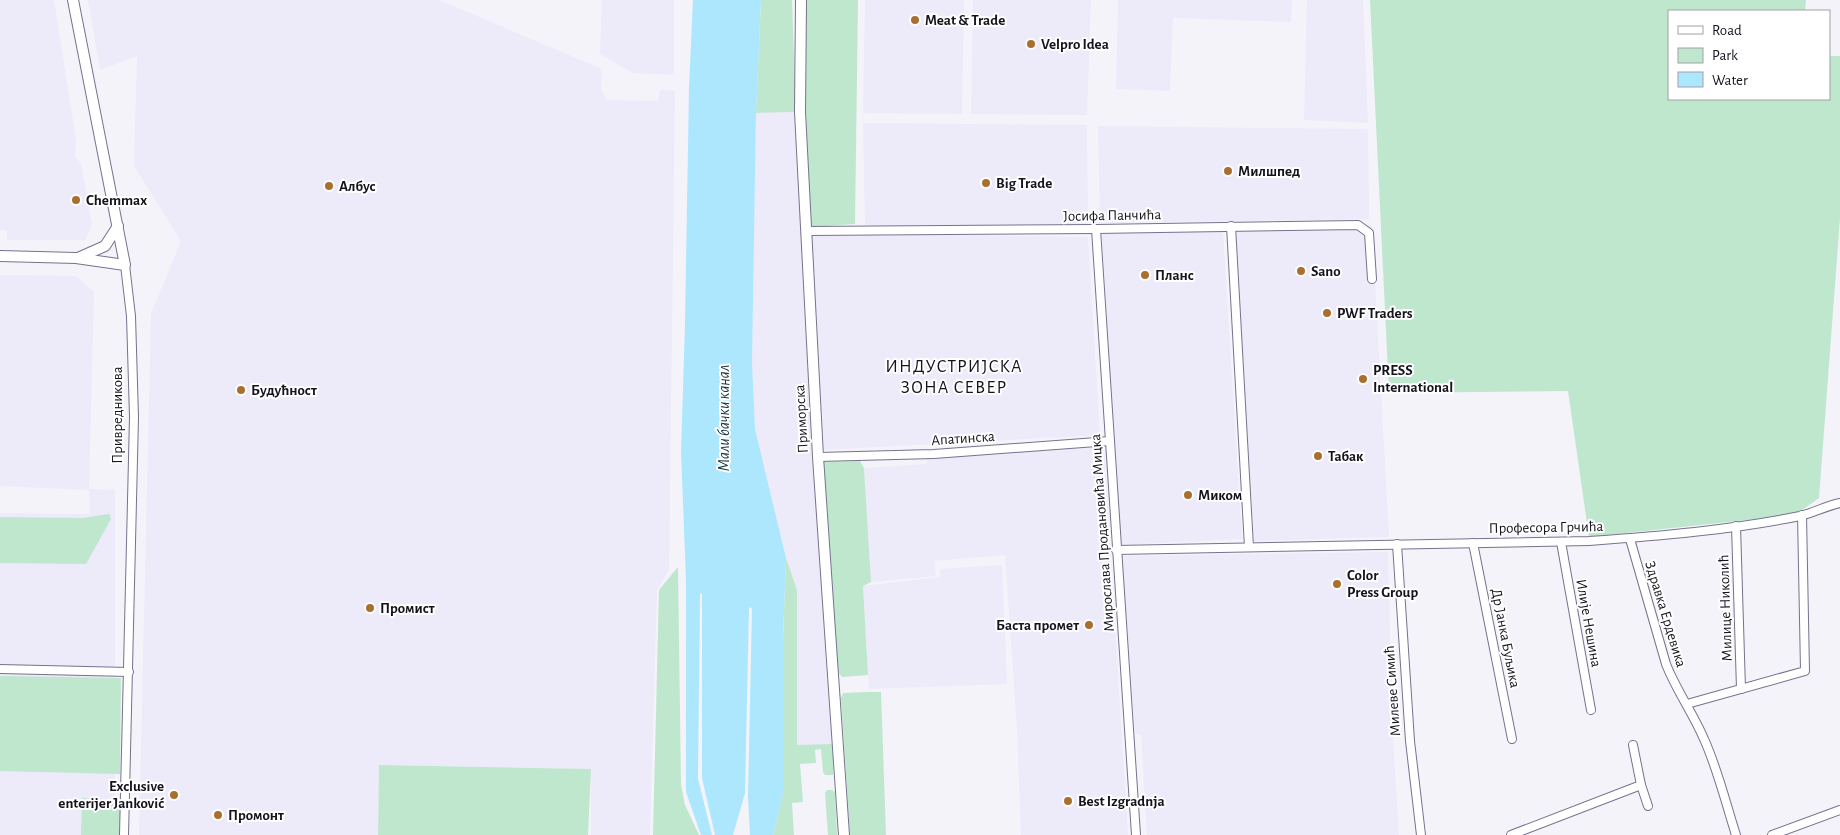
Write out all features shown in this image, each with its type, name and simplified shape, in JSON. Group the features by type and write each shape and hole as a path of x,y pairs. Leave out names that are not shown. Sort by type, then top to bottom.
{"street":[{"name":"Привредникова","path":"74,0 118,226 131,316 134,417 124,835"},
{"name":"Приморска","path":"801,0 800,112 818,457 844,835"},
{"name":"Јосифа Панчића","path":"807,231 1358,225 1369,233 1372,279"},
{"path":"76,258 105,246 118,226"},
{"path":"1231,226 1249,547"},
{"name":"Мирослава Продановића Мицка","path":"1096,229 1136,835"},
{"path":"0,256 76,258 125,265"},
{"name":"Апатинска","path":"818,457 934,454 1110,441"},
{"name":"Професора Грчића","path":"1116,550 1561,542 1630,539 1736,526 1802,515 1840,503"},
{"path":"1687,704 1805,671 1802,515"},
{"name":"Милице Николић","path":"1736,526 1741,689"},
{"name":"Здравка Ердевика","path":"1630,539 1672,682 1687,704 1705,741 1736,835"},
{"name":"Илије Нешина","path":"1561,542 1591,710"},
{"name":"Др Јанка Буљика","path":"1473,543 1512,738"},
{"name":"Милеве Симић","path":"1396,544 1410,741 1422,835"},
{"path":"0,669 129,672"},
{"path":"1633,745 1641,785 1648,806"},
{"path":"1511,835 1641,785"},
{"path":"1772,835 1840,810"}],"shaded area":[{"path":"0,0 54,0 76,140 75,156 81,164 92,224 85,240 7,240 7,230 0,230"},
{"path":"88,0 439,0 602,69 601,90 607,100 658,101 660,90 675,91 669,570 657,590 650,835 591,835 591,769 379,765 378,835 139,835 151,314 181,241 134,166 137,56 100,70"},
{"path":"602,0 674,0 674,75 633,73 600,54"},
{"path":"865,0 964,0 962,114 863,113"},
{"name":"Velpro Idea","path":"973,0 1091,0 1087,115 971,114"},
{"path":"1118,0 1292,0 1291,22 1173,18 1170,91 1116,89"},
{"path":"1307,0 1363,0 1368,123 1304,120"},
{"path":"796,112 833,744 797,746 797,590 786,558 755,429 752,362 756,113"},
{"path":"863,123 1087,125 1088,224 865,226"},
{"path":"1098,126 1368,129 1369,219 1100,223"},
{"path":"1372,225 1389,537 1254,541 1235,231"},
{"path":"1223,231 1242,539 1120,545 1102,234"},
{"path":"955,235 1088,237 1100,435 823,450 812,236"},
{"path":"0,275 76,276 94,292 89,489 115,490 115,835 0,835 0,513 90,514 89,490 0,486"},
{"path":"1104,447 1128,835 1021,835 1017,729 1005,555 934,561 936,576 871,582 864,468 927,464 927,458"},
{"path":"1388,552 1392,720 1399,835 1147,835 1141,735 1135,733 1122,556"},
{"path":"1002,565 1007,684 869,689 863,586 940,577 940,569"}],"green space":[{"path":"761,0 792,0 796,112 756,113"},
{"path":"806,0 858,0 855,224 811,227 805,115"},
{"path":"1370,0 1806,0 1805,10 1668,10 1668,100 1830,100 1830,56 1840,56 1840,218 1819,498 1795,515 1589,537 1568,391 1389,393"},
{"path":"860,461 864,468 871,582 863,586 868,675 842,677 838,672 824,462"},
{"path":"109,514 111,519 86,564 0,563 0,517 83,518"},
{"path":"786,558 797,590 797,745 833,744 833,775 825,775 823,772 821,749 815,750 816,763 800,764 803,802 792,803 794,835 773,835 783,793 783,639"},
{"path":"678,567 681,784 685,805 699,835 653,835 659,590"},
{"path":"0,676 121,678 120,774 0,771"},
{"path":"881,692 886,835 850,835 841,698 843,693"},
{"path":"379,765 591,769 588,835 378,835"},
{"path":"827,790 835,792 837,835 828,835 825,793"},
{"path":"82,798 122,802 122,835 81,835"}],"water":[{"name":"Мали бачки канал","path":"693,0 761,0 756,113 752,362 755,429 786,558 783,639 783,793 773,835 750,835 748,796 752,609 750,607 745,793 733,835 715,835 702,778 702,593 700,594 698,779 712,835 701,835 686,792 686,579 681,452 689,87"}],"place":[{"name":"Meat & Trade","path":"915,20"},
{"name":"Velpro Idea","path":"1031,44"},
{"name":"Милшпед","path":"1228,171"},
{"name":"Big Trade","path":"986,183"},
{"name":"Албус","path":"329,186"},
{"name":"Chemmax","path":"76,200"},
{"name":"Sano","path":"1301,271"},
{"name":"Планс","path":"1145,275"},
{"name":"PWF Traders","path":"1327,313"},
{"name":"PRESS International","path":"1363,379"},
{"name":"Будућност","path":"241,390"},
{"name":"Табак","path":"1318,456"},
{"name":"Миком","path":"1188,495"},
{"name":"Color Press Group","path":"1337,584"},
{"name":"Промист","path":"370,608"},
{"name":"Баста промет","path":"1089,625"},
{"name":"Exclusive enterijer Janković","path":"174,795"},
{"name":"Best Izgradnja","path":"1068,801"},
{"name":"Промонт","path":"218,815"}],"district":[{"name":"ИНДУСТРИЈСКА ЗОНА СЕВЕР","path":"954,376"}]}
